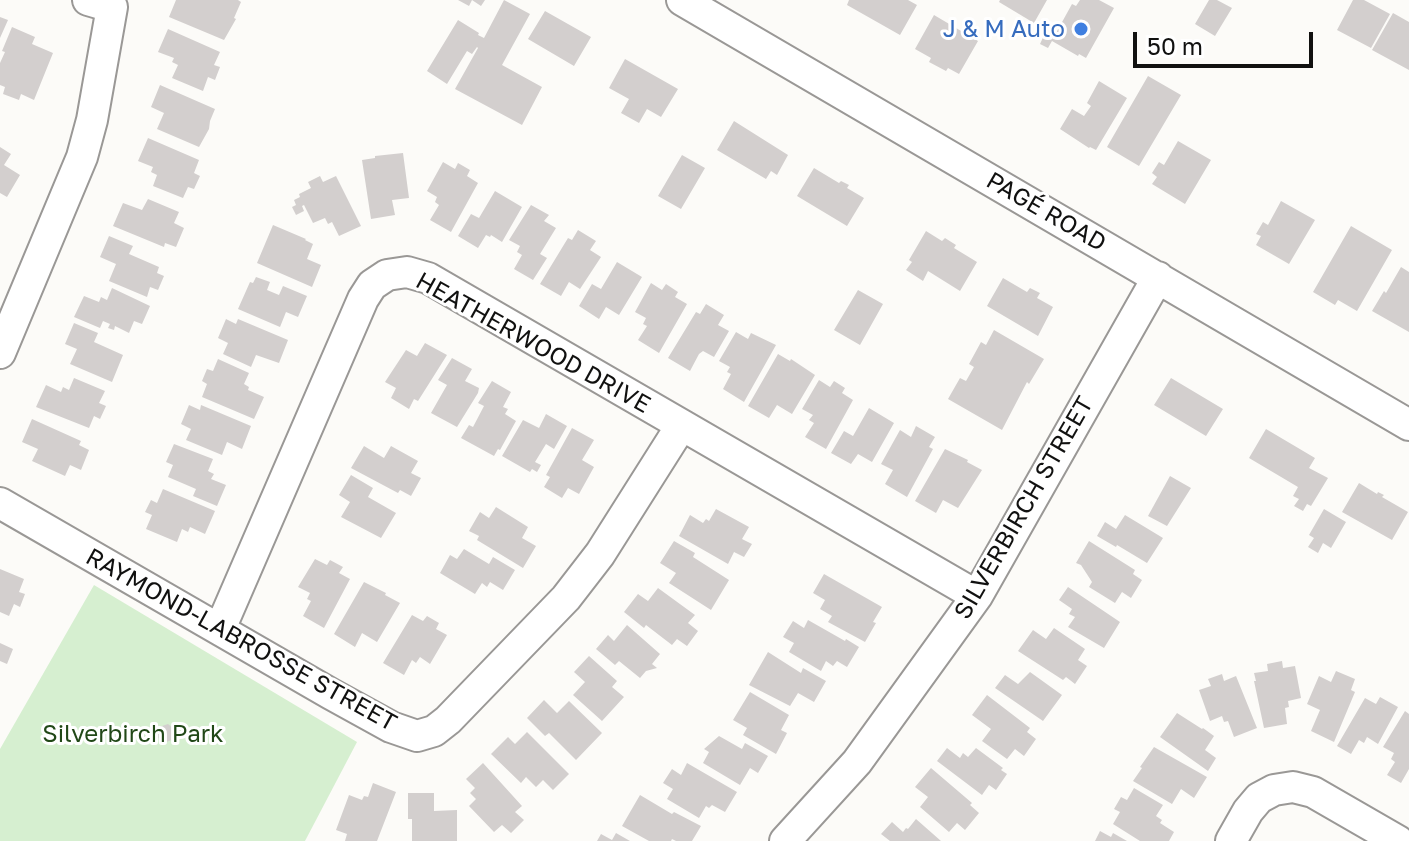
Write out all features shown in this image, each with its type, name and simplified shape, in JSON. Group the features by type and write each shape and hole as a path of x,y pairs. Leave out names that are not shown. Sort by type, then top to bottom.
{"street":[{"name":"PAGÉ ROAD","path":"682,0 1409,425"},
{"path":"0,353 82,157 92,120 105,2"},
{"name":"HEATHERWOOD DRIVE","path":"220,629 363,299 372,285 387,275 407,272 428,278 977,596"},
{"name":"SILVERBIRCH STREET","path":"785,841 857,762 977,596 1158,277"},
{"name":"RAYMOND-LABROSSE STREET","path":"0,503 391,727 417,736 434,731 448,720 566,598 600,554 681,426"},
{"path":"1231,841 1259,798 1274,790 1293,787 1313,792 1398,841"}],"green space":[{"name":"Silverbirch Park","path":"94,585 357,742 305,841 0,841 0,749"}],"building":[{"path":"176,0 241,2 224,40 169,17"},
{"path":"458,0 472,0 469,6"},
{"path":"504,0 530,14 502,65 542,87 522,125 455,89 477,47 472,54 467,51 447,84 427,71 458,20 484,38"},
{"path":"849,0 908,0 917,5 900,35 847,5"},
{"path":"1000,0 1047,0 1034,23"},
{"name":"J & M Auto","path":"1080,0 1099,0 1114,8 1086,58 1052,41 1048,48 1040,44 1047,29 1056,33 1072,4 1076,6"},
{"path":"1209,0 1217,0 1232,8 1215,36 1195,24"},
{"path":"1353,0 1364,0 1390,14 1371,48 1337,30"},
{"path":"545,11 591,37 574,66 528,39"},
{"path":"1393,13 1409,22 1409,70 1372,50"},
{"path":"934,15 978,41 959,74 929,62 931,58 915,49"},
{"path":"0,17 8,20 0,38"},
{"path":"12,27 35,37 32,44 53,53 34,100 21,94 19,100 3,94 5,87 0,85 0,63 5,52 2,51"},
{"path":"168,29 220,52 214,65 220,67 215,80 208,77 203,91 172,78 178,65 172,62 174,58 158,52"},
{"path":"625,59 678,89 661,117 647,109 639,123 621,113 629,99 609,88"},
{"path":"1148,76 1181,95 1139,166 1107,147"},
{"path":"1099,81 1127,98 1096,150 1060,129 1072,109 1084,116 1091,106 1087,103"},
{"path":"160,85 215,109 199,147 157,129 164,113 151,107"},
{"path":"734,121 788,155 777,175 771,171 766,179 717,150"},
{"path":"148,138 199,160 194,173 200,176 194,189 188,187 183,198 153,186 157,175 151,172 153,167 138,161"},
{"path":"1178,141 1211,160 1185,204 1152,184 1157,177 1152,173 1159,162 1164,165"},
{"path":"0,147 11,154 4,165 20,175 7,197 0,193"},
{"path":"403,153 409,198 392,200 395,215 371,219 362,160"},
{"path":"682,155 705,168 681,209 658,196"},
{"path":"443,162 455,169 458,163 470,170 467,176 478,183 451,232 430,220 439,205 435,202 437,197 427,191"},
{"path":"814,168 839,183 849,185 847,188 864,198 847,226 797,196"},
{"path":"320,176 323,182 336,176 361,226 339,236 332,222 328,224 325,218 313,223 304,205 304,211 296,215 292,207 296,205 294,200 311,188 308,182"},
{"path":"495,191 522,207 502,242 486,235 478,248 458,236 471,214 479,218"},
{"path":"148,199 179,212 174,223 184,228 176,247 165,243 164,247 113,226 123,203 142,210"},
{"path":"1281,201 1315,220 1289,264 1256,245 1261,236 1256,234 1263,222 1268,225"},
{"path":"531,205 549,215 544,221 556,228 540,254 547,258 533,280 514,269 522,255 517,252 520,246 509,240"},
{"path":"273,225 313,244 307,259 321,265 312,287 257,263"},
{"path":"1351,226 1392,250 1357,311 1338,300 1335,305 1313,292"},
{"path":"578,230 596,241 590,250 601,257 580,289 569,282 561,296 540,284 568,238 572,240"},
{"path":"926,231 942,241 945,238 956,245 954,248 977,262 960,291 928,271 923,281 906,270"},
{"path":"109,236 133,246 129,254 159,267 157,273 164,276 158,290 150,287 147,297 109,281 116,264 100,257"},
{"path":"617,262 642,277 619,315 606,307 599,319 579,306 592,284 601,289"},
{"path":"1401,267 1409,272 1409,332 1372,311"},
{"path":"256,277 270,282 267,290 279,295 283,286 307,296 298,317 286,312 280,327 238,309 250,282 253,283"},
{"path":"1003,278 1027,292 1030,288 1040,293 1037,298 1053,307 1038,336 987,306"},
{"path":"651,283 662,290 666,284 678,292 675,297 687,304 659,353 638,340 647,326 643,324 646,318 635,312"},
{"path":"112,288 150,306 142,324 134,321 129,333 115,326 114,330 108,328 110,324 103,321 100,328 74,317 84,296 99,302 101,297 107,300"},
{"path":"858,290 883,304 860,345 834,330"},
{"path":"706,304 724,315 718,325 729,331 714,357 703,351 690,371 668,358 696,312 700,314"},
{"path":"226,319 236,324 238,319 288,340 279,363 256,355 251,367 223,354 228,343 218,338"},
{"path":"74,323 98,333 94,342 123,355 112,382 70,364 77,349 65,344"},
{"path":"994,330 1044,359 1029,384 1027,382 1002,430 948,399 960,378 966,381 974,367 969,364 981,342 986,345"},
{"path":"736,332 748,339 751,333 776,345 744,402 723,389 731,374 727,372 730,367 719,361"},
{"path":"425,343 447,355 418,401 414,399 409,409 391,398 396,388 385,382 406,350 417,356"},
{"path":"778,354 815,375 792,414 777,405 769,418 748,406"},
{"path":"452,358 472,369 465,381 479,388 457,427 431,413 447,385 438,380"},
{"path":"218,359 249,373 244,384 249,387 248,390 264,397 254,419 202,397 207,384 202,381 207,369 213,371"},
{"path":"74,378 105,391 99,403 106,406 100,419 94,416 89,428 36,407 46,385 61,392 63,387 69,390"},
{"path":"1171,378 1223,409 1206,436 1154,405"},
{"path":"819,380 830,387 834,381 845,388 842,393 853,400 826,449 805,437 814,423 809,420 813,415 802,409"},
{"path":"492,381 511,392 503,407 508,409 505,414 516,421 494,456 461,438 469,425 473,427 484,406 478,403"},
{"path":"189,405 200,410 201,405 251,426 242,449 227,442 222,455 186,440 191,429 181,424"},
{"path":"869,408 894,423 872,462 858,454 851,464 831,453 844,431 853,436"},
{"path":"546,414 567,426 554,449 546,444 535,462 541,465 537,472 532,469 530,472 502,456 523,420 539,428"},
{"path":"32,419 81,441 79,445 89,450 81,470 70,465 65,476 32,461 38,449 22,442"},
{"path":"916,426 935,437 929,447 933,449 907,497 885,484 893,470 881,464 900,430 911,437"},
{"path":"572,428 594,440 582,460 594,467 579,494 568,488 562,498 544,487 550,477 546,475"},
{"path":"1266,429 1315,458 1309,468 1328,478 1311,506 1307,504 1303,511 1294,506 1299,499 1293,496 1298,487 1249,458"},
{"path":"174,444 213,459 208,471 214,474 211,479 226,485 217,506 193,496 196,489 168,477 173,465 166,462"},
{"path":"364,446 384,458 391,446 418,461 411,473 421,478 411,496 400,490 398,493 351,468"},
{"path":"945,449 982,470 958,508 943,500 936,513 915,501"},
{"path":"351,475 373,488 368,497 396,513 381,538 341,517 350,502 339,495"},
{"path":"1170,476 1191,488 1167,526 1148,516"},
{"path":"1359,483 1384,495 1382,497 1408,512 1392,540 1342,512"},
{"path":"163,489 215,511 205,534 190,527 188,532 182,529 177,542 146,529 152,515 145,512 151,500 157,503"},
{"path":"496,507 528,527 522,538 536,546 523,568 477,540 479,536 469,531 480,512 489,518"},
{"path":"716,509 749,527 742,539 752,544 744,557 734,552 728,564 679,536 690,515 703,523 706,519 709,521"},
{"path":"1324,509 1346,522 1331,548 1323,543 1318,553 1308,547 1314,538 1309,535"},
{"path":"1125,515 1163,538 1147,563 1097,536 1105,522 1116,529"},
{"path":"674,541 729,580 711,610 669,583 676,573 660,563"},
{"path":"1089,541 1135,570 1133,574 1142,580 1131,598 1122,592 1115,603 1089,587 1092,582 1081,565 1076,563"},
{"path":"464,549 489,564 493,557 515,570 503,590 490,582 487,587 482,583 475,594 440,573 450,555 457,559"},
{"path":"315,559 327,565 330,560 343,567 339,573 350,579 324,628 303,616 311,601 307,599 310,593 298,587"},
{"path":"0,569 24,579 19,592 25,594 20,607 14,604 9,616 0,612"},
{"path":"824,574 882,607 865,642 828,622 832,616 820,609 825,600 813,593"},
{"path":"364,582 400,603 377,642 362,633 355,647 334,634"},
{"path":"1068,587 1120,622 1104,648 1068,627 1075,617 1069,614 1072,609 1059,600"},
{"path":"658,588 695,615 688,623 698,631 687,646 677,639 672,645 624,612 638,594 648,601"},
{"path":"412,615 423,621 427,616 439,623 436,629 447,635 430,664 420,657 416,663 412,660 404,675 383,663"},
{"path":"808,620 859,647 847,667 837,661 833,666 826,661 821,671 789,652 794,643 783,637 793,621 804,628"},
{"path":"627,625 660,654 652,664 657,668 646,671 640,678 619,661 615,665 596,649 608,635 614,641"},
{"path":"1054,628 1085,649 1078,660 1087,666 1075,684 1066,677 1063,680 1018,651 1033,630 1046,639"},
{"path":"0,643 13,649 7,664 0,661"},
{"path":"768,652 801,673 803,668 826,681 814,702 798,693 790,706 749,685"},
{"path":"589,656 617,681 612,687 624,697 602,721 573,695 585,682 574,672"},
{"path":"1282,661 1283,668 1295,666 1301,698 1288,701 1289,707 1285,708 1287,724 1264,728 1254,673 1268,671 1267,664"},
{"path":"1336,671 1355,679 1351,690 1355,692 1334,742 1311,731 1320,710 1307,704 1319,676 1331,682"},
{"path":"1030,672 1062,695 1043,721 995,688 1005,675 1018,684"},
{"path":"1222,674 1224,681 1236,676 1257,728 1234,737 1228,721 1224,722 1222,716 1210,721 1199,690 1211,686 1208,679"},
{"path":"750,692 789,715 781,730 787,733 776,754 743,735 747,728 733,720"},
{"path":"987,695 1030,728 1027,732 1036,739 1024,756 1015,749 1007,759 982,741 991,729 972,715"},
{"path":"1380,697 1398,707 1378,744 1367,737 1364,743 1359,740 1351,754 1337,746 1365,698 1376,704"},
{"path":"544,700 557,713 569,701 602,733 576,760 549,733 545,736 527,718"},
{"path":"1405,711 1409,714 1409,769 1401,783 1387,775 1395,762 1391,759 1394,753 1383,747"},
{"path":"1177,713 1214,736 1205,750 1216,758 1208,771 1160,737"},
{"path":"168,724 175,730 174,739 164,743 157,737 159,727"},
{"path":"527,732 569,774 553,790 543,780 536,787 526,777 521,783 491,754 508,737 515,744"},
{"path":"719,736 742,749 745,743 768,756 758,773 750,768 740,785 703,763 709,752 704,749"},
{"path":"1154,747 1207,777 1194,798 1181,789 1172,804 1133,781"},
{"path":"947,748 960,758 963,753 968,757 976,748 1007,774 996,790 989,785 982,795 937,761"},
{"path":"483,763 522,806 515,812 524,820 511,833 502,825 494,832 469,806 476,799 470,793 475,788 466,779"},
{"path":"687,763 737,792 725,812 712,805 709,808 706,806 699,818 667,799 673,789 663,783 672,769 681,775"},
{"path":"931,768 972,803 970,805 979,813 965,830 957,823 949,832 920,807 928,797 915,787"},
{"path":"373,783 396,792 377,841 345,841 347,834 336,830 349,795 362,800 364,796 368,797"},
{"path":"1134,788 1163,805 1156,816 1162,820 1160,823 1174,832 1169,841 1140,841 1113,824 1120,812 1114,809 1121,797 1127,800"},
{"path":"408,793 434,793 434,811 457,810 457,841 412,841"},
{"path":"640,795 672,814 674,812 701,826 692,841 649,841 622,826"},
{"path":"916,819 941,841 890,841 881,834 892,822 903,832"},
{"path":"1100,831 1111,837 1113,833 1127,841 1095,841"},
{"path":"616,833 630,841 597,841 601,834 612,840"}],"place":[{"name":"J & M Auto","path":"1081,29"}]}
